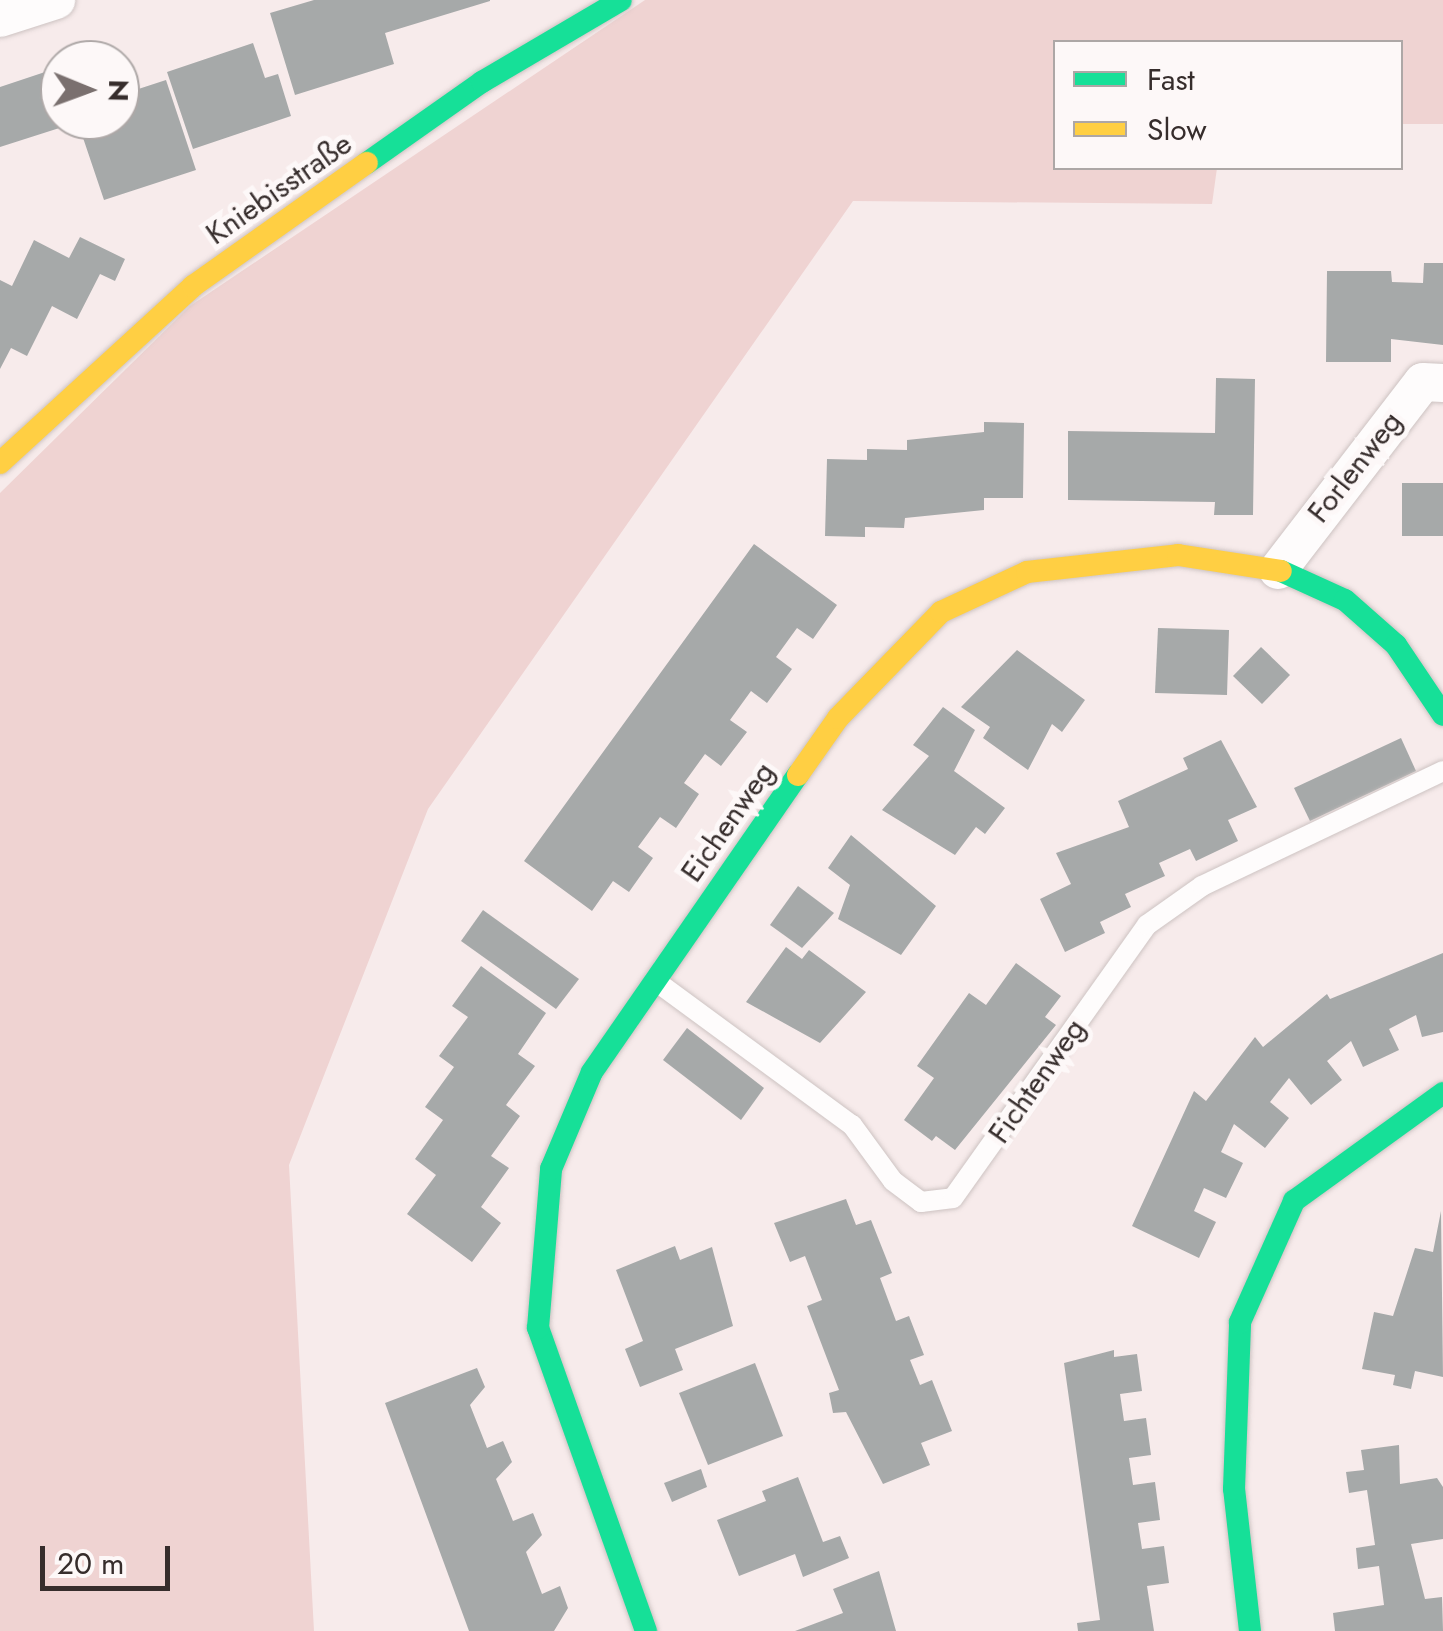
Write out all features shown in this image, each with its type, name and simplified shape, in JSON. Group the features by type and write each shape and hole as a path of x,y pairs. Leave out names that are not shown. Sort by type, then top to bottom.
{"street":[{"path":"0,18 56,0"},
{"name":"Kniebisstraße","path":"0,463 193,286 482,82 614,2"},
{"name":"Forlenweg","path":"1278,570 1423,382 1443,383"},
{"name":"Eichenweg","path":"646,1631 538,1328 551,1170 592,1072 838,718 941,612 1027,572 1178,555 1278,570 1346,600 1396,645 1443,715"},
{"path":"1250,1631 1234,1489 1240,1322 1294,1200 1443,1094"}],"lane":[{"name":"Fichtenweg","path":"655,980 852,1126 893,1181 921,1202 953,1198 1146,925 1202,886 1443,771"}],"shaded area":[{"path":"645,0 1443,0 1443,124 1403,124 1403,40 1053,40 1053,170 1217,170 1212,204 853,201 428,809 289,1165 314,1631 0,1631 0,493 190,306"}],"building":[{"path":"314,0 490,1 385,33 394,64 295,95 270,13"},
{"path":"253,43 265,78 278,74 291,116 193,149 167,72"},
{"path":"40,74 40,134 0,147 0,87"},
{"path":"166,80 196,170 104,200 84,140 140,140 140,88"},
{"path":"80,237 125,259 115,281 100,274 77,319 52,306 27,356 11,348 0,369 0,280 12,286 34,240 69,258"},
{"path":"1424,263 1443,263 1443,345 1391,339 1391,362 1326,362 1327,271 1391,271 1392,282 1423,283"},
{"path":"1216,378 1255,379 1253,515 1214,515 1215,502 1068,500 1068,431 1215,433"},
{"path":"984,422 1024,423 1023,498 984,498 984,510 905,518 904,528 865,527 865,537 825,536 827,459 867,460 867,449 907,450 907,440 984,432"},
{"path":"1402,483 1443,483 1443,536 1402,536"},
{"path":"754,544 837,605 813,639 797,628 776,657 792,669 767,703 751,691 730,720 747,732 721,766 705,754 684,783 699,794 676,828 660,817 638,847 653,858 629,892 613,881 592,911 524,861"},
{"path":"1158,628 1229,630 1227,695 1155,693"},
{"path":"1261,647 1290,675 1262,704 1233,676"},
{"path":"1017,650 1085,700 1062,732 1052,724 1028,770 983,738 990,727 961,707"},
{"path":"943,707 975,730 954,771 1005,808 985,834 976,827 955,855 882,810 929,756 913,745"},
{"path":"1401,738 1416,771 1310,821 1294,788"},
{"path":"1221,740 1257,807 1228,820 1238,841 1196,861 1190,849 1159,863 1165,876 1125,894 1131,907 1100,922 1105,933 1065,952 1040,899 1071,884 1056,853 1129,827 1118,801 1188,769 1183,758"},
{"path":"851,835 936,906 901,955 838,919 850,885 828,868"},
{"path":"798,886 834,913 802,948 770,925"},
{"path":"483,910 579,979 556,1009 461,941"},
{"path":"786,947 802,959 809,950 866,992 820,1043 746,1002"},
{"path":"1443,953 1443,1032 1422,1037 1416,1015 1389,1029 1399,1050 1363,1067 1351,1041 1327,1061 1342,1080 1311,1105 1289,1078 1270,1102 1289,1118 1265,1148 1234,1124 1221,1152 1243,1163 1226,1198 1204,1188 1194,1211 1216,1222 1199,1258 1132,1226 1194,1091 1206,1101 1255,1037 1263,1047 1327,994 1330,999"},
{"path":"1016,963 1061,996 1045,1017 1056,1025 955,1150 936,1136 932,1141 904,1120 934,1078 917,1066 969,993 986,1005"},
{"path":"481,966 546,1013 518,1054 535,1066 506,1105 520,1116 491,1156 509,1168 481,1207 501,1223 472,1262 407,1214 436,1175 415,1159 443,1120 425,1107 454,1067 439,1056 468,1017 452,1006"},
{"path":"687,1028 764,1088 741,1120 663,1060"},
{"path":"846,1199 856,1225 871,1220 892,1273 880,1278 896,1321 909,1316 924,1355 910,1360 920,1385 932,1380 952,1431 921,1443 930,1465 883,1484 846,1412 833,1413 829,1393 839,1390 807,1306 822,1300 805,1256 790,1262 774,1223"},
{"path":"1441,1211 1443,1377 1415,1371 1411,1389 1393,1385 1395,1375 1362,1369 1374,1312 1393,1316 1415,1248 1433,1252"},
{"path":"675,1246 680,1260 712,1247 733,1326 675,1349 683,1370 640,1387 625,1349 643,1341 616,1270"},
{"path":"1114,1350 1114,1357 1137,1354 1142,1391 1120,1394 1124,1421 1146,1418 1151,1455 1129,1458 1133,1485 1155,1482 1160,1520 1138,1523 1142,1549 1164,1546 1169,1583 1147,1586 1154,1631 1078,1631 1077,1623 1100,1620 1064,1363"},
{"path":"755,1363 783,1436 708,1465 679,1393"},
{"path":"477,1368 485,1387 470,1405 487,1448 503,1441 512,1462 496,1479 513,1521 533,1513 542,1535 526,1552 542,1594 560,1586 568,1608 554,1631 469,1631 385,1403"},
{"path":"1399,1445 1400,1484 1437,1478 1443,1487 1443,1539 1411,1544 1425,1599 1442,1597 1443,1631 1335,1631 1333,1613 1384,1605 1379,1566 1358,1569 1356,1548 1375,1545 1367,1490 1349,1493 1346,1472 1364,1470 1361,1450"},
{"path":"701,1469 707,1487 672,1502 664,1483"},
{"path":"798,1477 823,1542 840,1536 849,1558 803,1577 795,1554 739,1576 717,1520 766,1501 762,1491"},
{"path":"879,1571 896,1631 795,1631 843,1613 833,1589"}],"traffic: fast":[{"path":"367,163 482,82 621,0"},
{"path":"1281,571 1345,600 1396,645 1443,715"},
{"path":"646,1631 538,1328 551,1169 592,1072 798,775"},
{"path":"1250,1631 1234,1489 1240,1322 1294,1201 1443,1093"}],"traffic: slow":[{"path":"0,463 193,286 367,163"},
{"path":"798,775 838,718 941,612 1027,572 1178,555 1281,571"}]}
